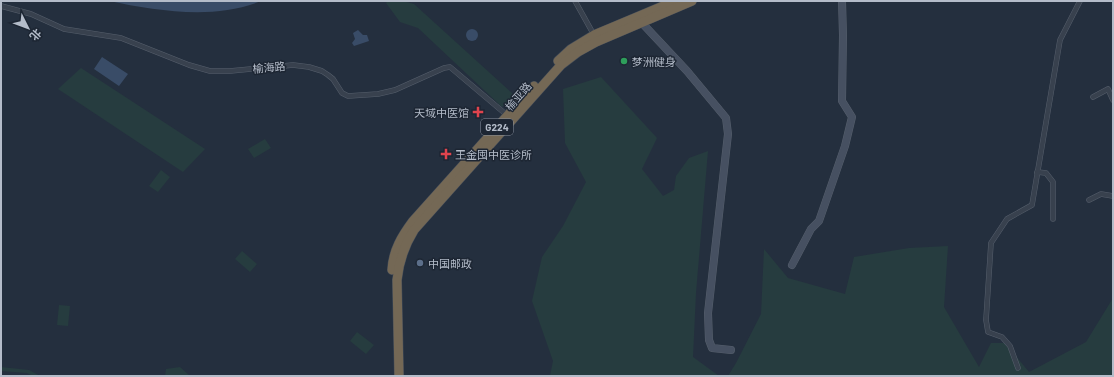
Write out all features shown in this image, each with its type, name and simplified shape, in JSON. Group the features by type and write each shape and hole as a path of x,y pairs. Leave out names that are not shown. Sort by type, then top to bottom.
{"highway":[{"name":"榆亚路","path":"400,376 397,280 398,267 406,244 414,230 555,63 570,48 594,35 675,1"},
{"name":"榆亚路","path":"394,376 392,268 400,239 413,221 510,117 561,65 578,52 687,2"}],"street":[{"path":"575,1 594,35"},
{"path":"792,265 811,228 819,221 845,146 852,118 842,101 844,35 842,1"},
{"path":"1018,368 1010,346 1002,337 988,332 986,320 991,243 1007,219 1032,205 1060,40 1080,1"},
{"name":"榆海路","path":"1,6 31,14 64,29 120,38 189,65 209,70 230,71 293,65 309,67 322,71 333,78 342,93 348,96 378,94 395,90 444,68 450,67 510,117"},
{"path":"642,23 687,70 726,118 728,134 708,313 709,340 712,348 730,350"},
{"path":"1093,97 1108,90 1113,100"},
{"path":"1037,172 1046,173 1054,182 1053,219"},
{"path":"1089,200 1101,194 1113,196"}],"green space":[{"path":"388,1 403,1 414,4 514,95 502,107 418,28 400,22 386,3"},
{"path":"81,68 205,149 183,172 58,89"},
{"path":"601,77 657,138 642,169 663,196 674,190 676,176 689,158 708,151 696,293 693,357 719,376 550,376 553,361 532,301 542,257 563,226 586,182 565,143 563,89"},
{"path":"265,139 271,148 254,158 248,149"},
{"path":"161,170 170,177 158,192 149,186"},
{"path":"948,246 944,307 979,367 991,343 1005,343 1029,372 1086,342 1113,298 1113,376 728,376 761,314 764,249 788,278 845,294 854,257 909,248"},
{"path":"242,251 257,264 250,272 235,259"},
{"path":"59,305 70,306 68,326 57,325"},
{"path":"357,332 374,345 366,354 350,341"},
{"path":"1,367 29,370 40,376 33,376 27,373 1,371"},
{"path":"180,367 190,376 165,376 166,369"}],"water":[{"path":"109,1 261,1 243,7 225,10 186,12 147,8"},
{"path":"474,29 477,30 477,40 470,41 467,40 466,33 467,30"},
{"path":"358,30 363,35 367,35 369,41 354,46 352,43 355,39 353,33"},
{"path":"102,57 128,74 119,86 94,69"}],"place":[{"name":"梦洲健身","path":"624,61"},
{"name":"天域中医馆","path":"478,112"},
{"name":"王金囤中医诊所","path":"446,154"},
{"name":"中国邮政","path":"420,263"}]}
